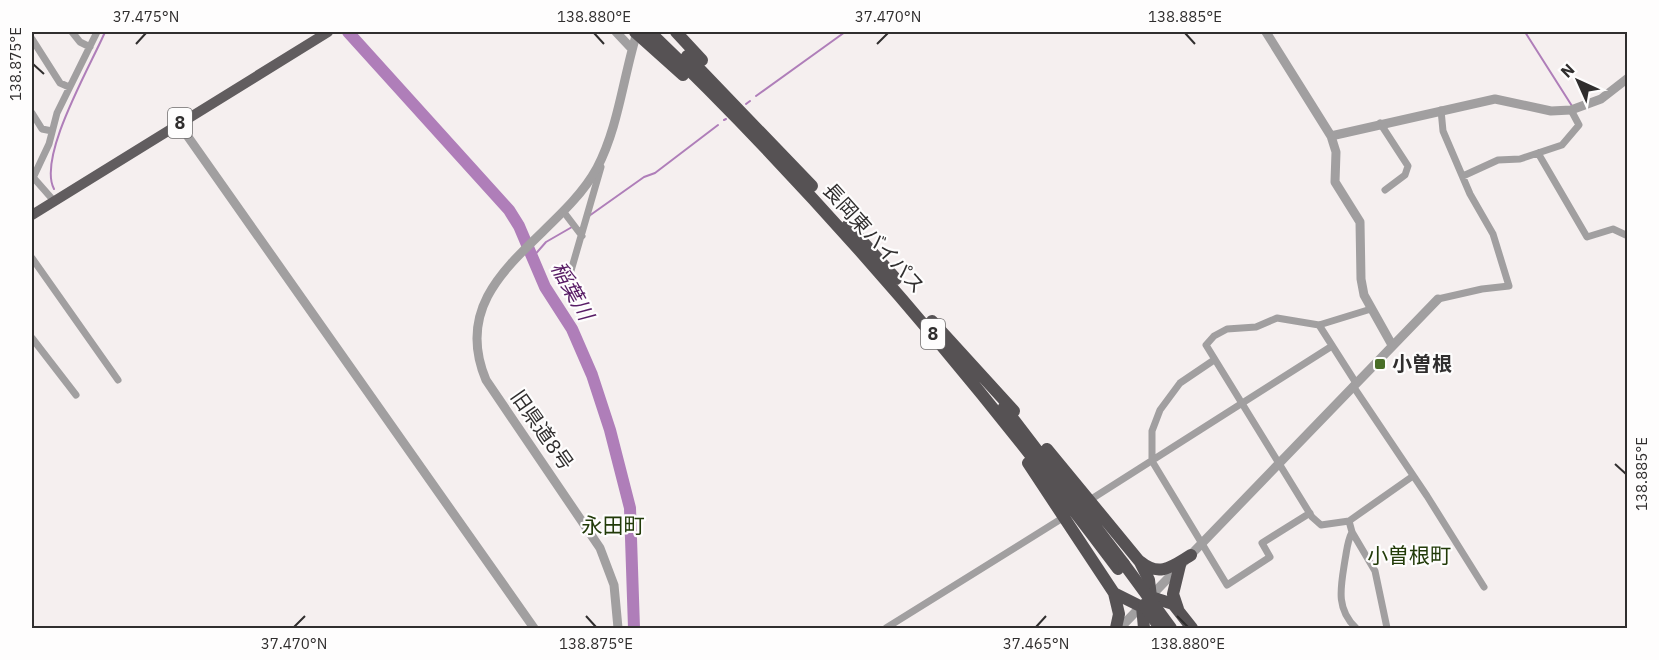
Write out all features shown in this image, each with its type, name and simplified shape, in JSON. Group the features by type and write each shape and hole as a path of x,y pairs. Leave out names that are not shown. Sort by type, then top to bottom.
{"highway":[{"name":"長岡東バイパス","path":"650,32 810,195 911,309 1171,628"},
{"name":"長岡東バイパス","path":"662,32 745,114 869,247 932,321 1048,463 1121,566 1160,628"},
{"path":"676,32 723,84 745,114"},
{"path":"636,34 711,100 731,113"},
{"name":"8","path":"911,309 1033,470 1114,593"},
{"name":"8","path":"932,321 1042,443 1140,562 1149,580 1151,597"},
{"path":"1140,562 1153,568 1166,570 1191,555"},
{"path":"1178,609 1173,594 1180,565"},
{"path":"1114,593 1142,607 1144,628"},
{"path":"1114,593 1119,614 1118,628"},
{"path":"1151,597 1168,601 1178,609 1192,628"}],"main road":[{"name":"8","path":"32,215 328,32"}],"street":[{"path":"72,32 80,42 90,47"},
{"path":"54,201 32,177 69,87 97,32"},
{"path":"1266,32 1331,136 1336,152 1335,182 1360,222 1361,279 1371,309 1392,345"},
{"path":"618,33 632,48"},
{"path":"566,288 636,34"},
{"path":"32,39 60,83 69,87"},
{"path":"1331,136 1380,123 1495,99 1551,111 1571,110 1601,99 1628,78"},
{"path":"1118,628 1142,607 1438,299 1482,289 1509,286 1493,234 1443,131 1441,110"},
{"path":"1463,176 1498,160 1520,159 1562,145 1580,125 1571,110"},
{"path":"32,113 42,129 51,131"},
{"path":"1380,123 1408,166 1405,175 1384,190"},
{"path":"179,124 534,628"},
{"path":"582,236 563,211 590,179 607,143"},
{"path":"1538,153 1587,237 1613,229 1628,236"},
{"name":"旧県道8号","path":"563,211 493,285 482,305 477,345 483,371 495,394 600,548 614,585 618,628"},
{"path":"32,258 118,380"},
{"path":"1371,309 1319,325 1277,318 1256,327 1227,329 1214,336 1206,345 1310,513 1321,525 1349,521 1413,476"},
{"path":"1319,325 1354,384 1484,587"},
{"path":"32,338 76,395"},
{"path":"1093,498 1332,345"},
{"path":"1214,360 1180,383 1166,400 1154,421 1152,461 1227,585 1270,557 1262,543 1310,513"},
{"path":"886,628 1061,519"},
{"path":"1349,521 1352,532 1376,571 1387,628"},
{"path":"1352,532 1347,542 1340,591 1342,607 1356,628"}],"waterway":[{"path":"54,189 51,174 59,134 105,32"},
{"name":"稲葉川","path":"348,32 509,210 519,226 545,287 572,329 592,375 610,430 630,508 634,628"},
{"path":"756,96 845,32"},
{"path":"1525,32 1572,106"},
{"path":"746,104 750,101"},
{"path":"589,216 644,177 655,173 718,125"},
{"path":"532,258 546,242 572,227"}],"place":[{"name":"小曽根","path":"1380,364"}],"district":[{"name":"永田町","path":"613,526"},
{"name":"小曽根町","path":"1409,556"}]}
